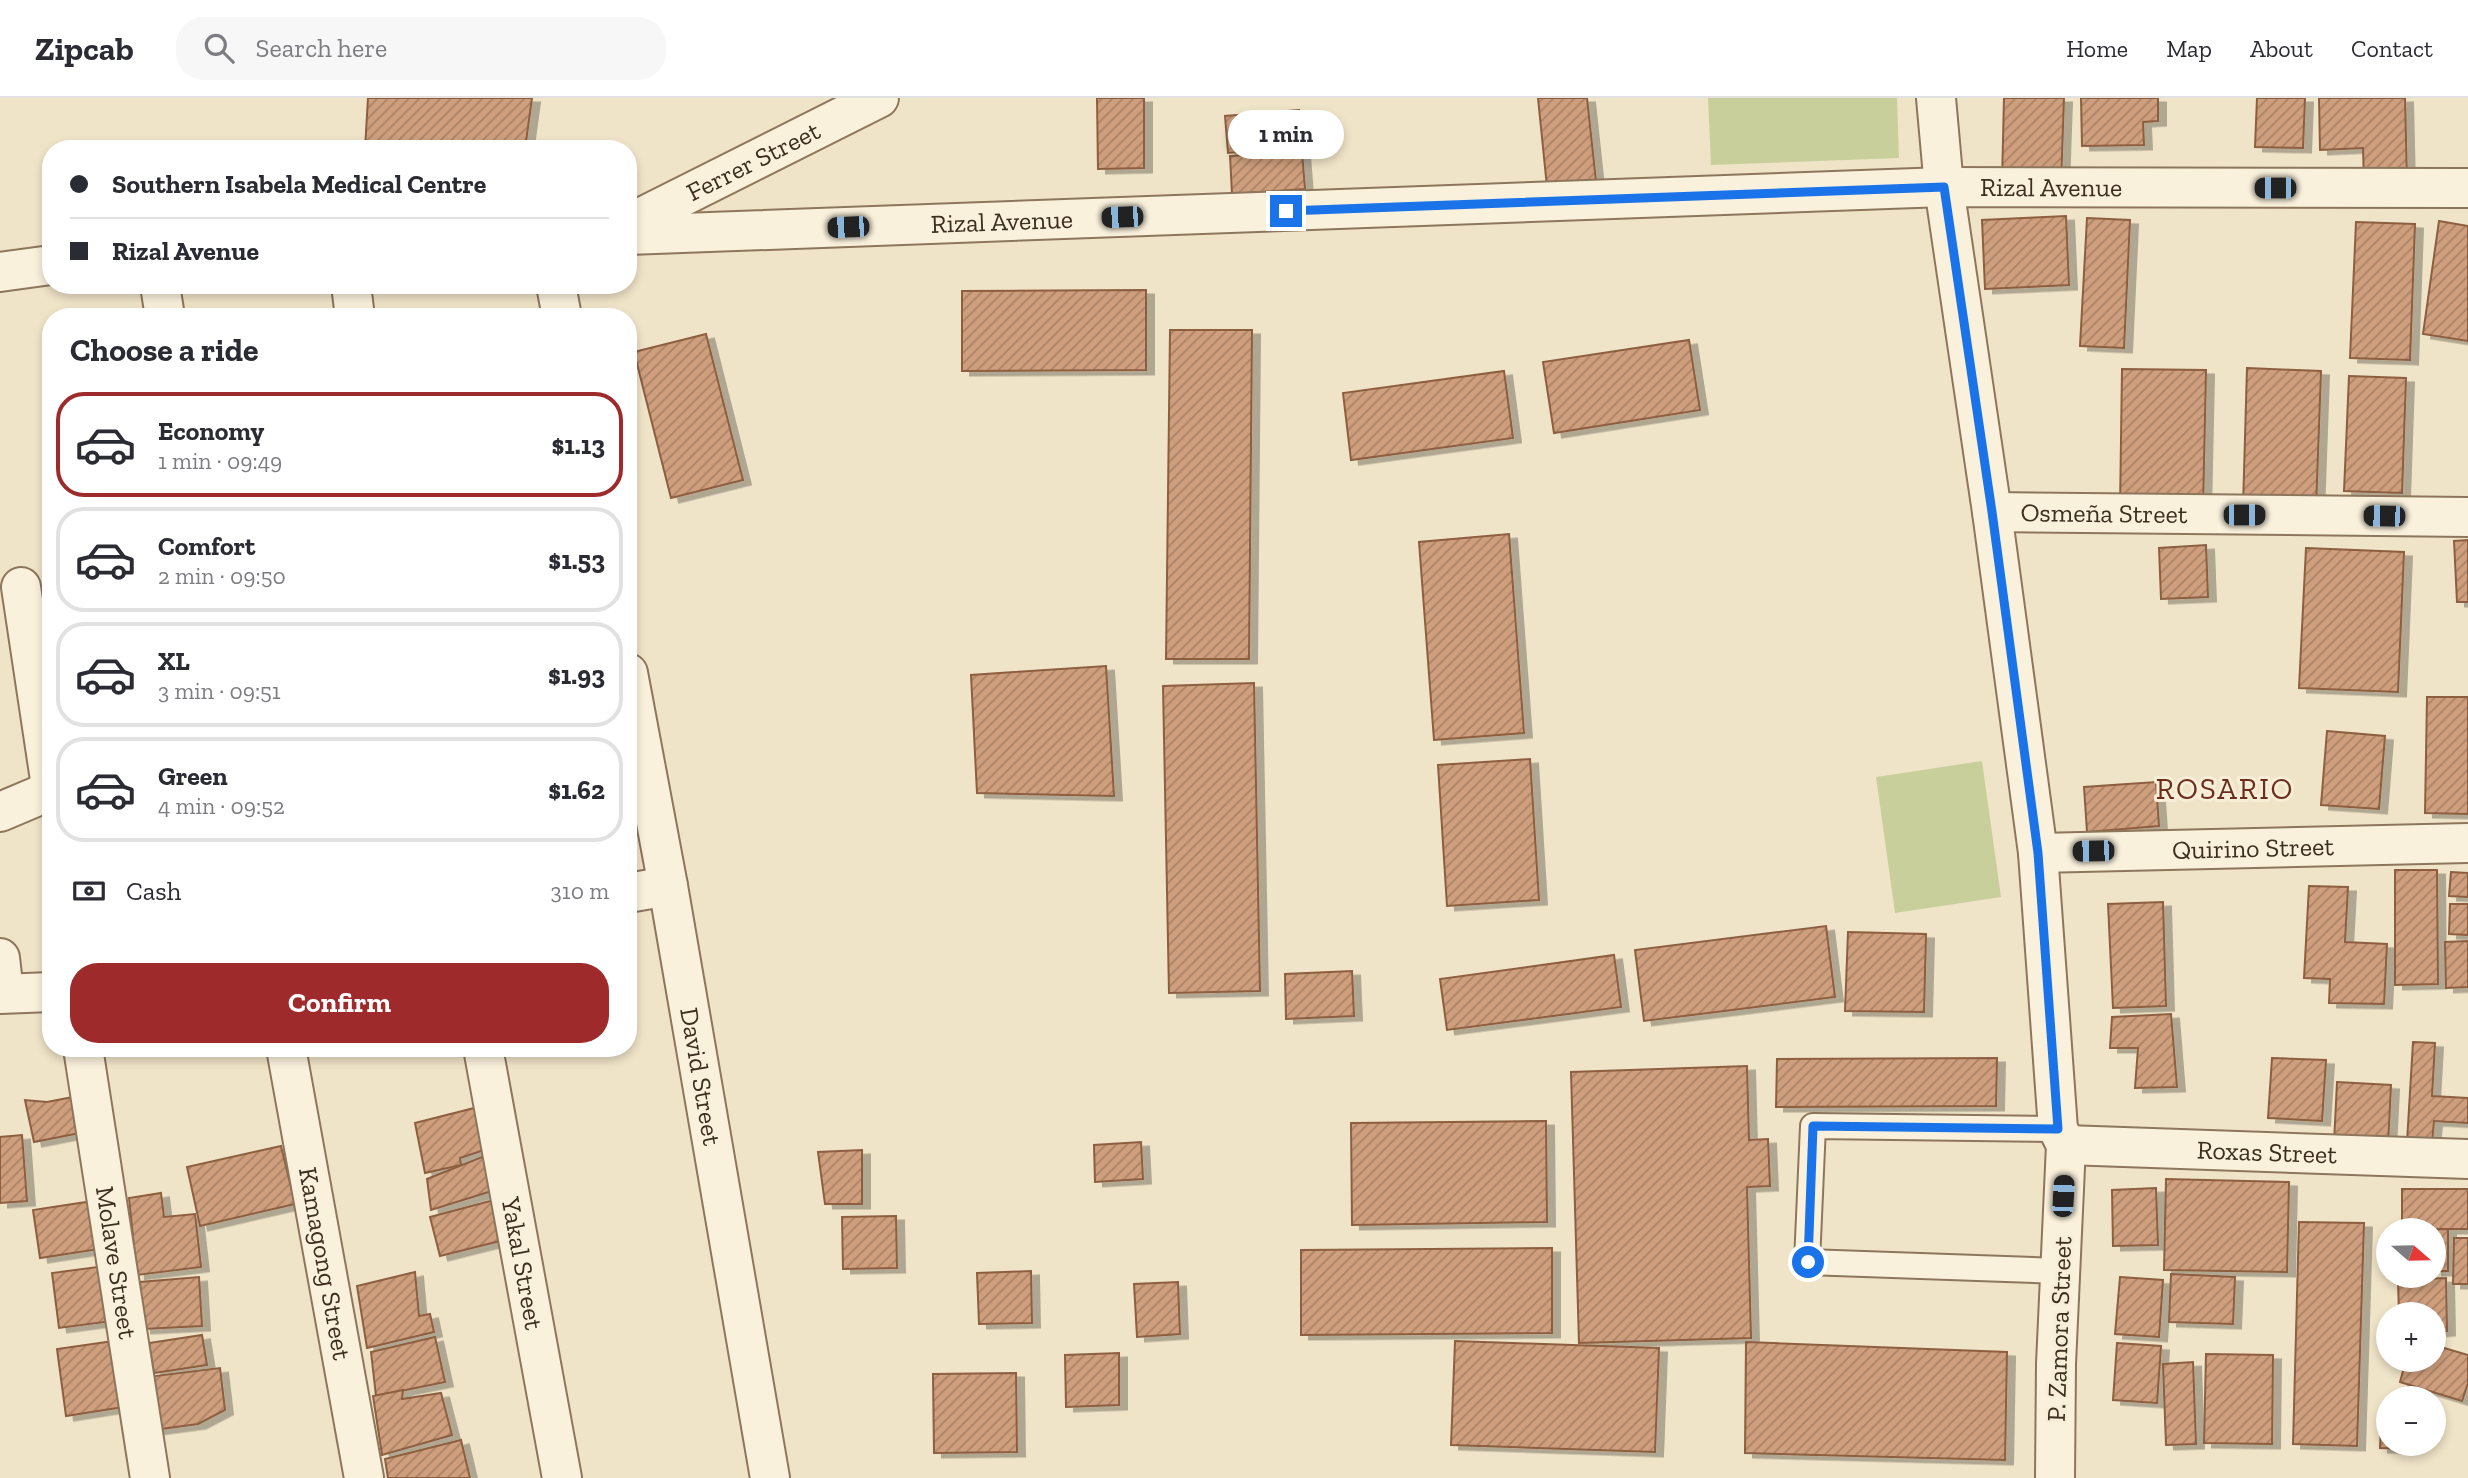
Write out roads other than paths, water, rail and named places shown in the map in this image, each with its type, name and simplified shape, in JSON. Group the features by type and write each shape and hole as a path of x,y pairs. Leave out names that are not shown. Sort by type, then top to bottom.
{"street":[{"name":"Ferrer Street","path":"637,219 879,98"},
{"name":"P. Zamora Street","path":"1936,98 1944,187 1992,512 2038,853 2062,1137 2055,1478"},
{"name":"Rizal Avenue","path":"637,235 1944,187 2468,188"},
{"path":"0,272 42,266"},
{"name":"Osmeña Street","path":"1992,512 2468,517"},
{"path":"21,587 42,727"},
{"name":"David Street","path":"637,721 770,1478"},
{"path":"0,812 42,794"},
{"name":"Quirino Street","path":"2038,853 2468,843"},
{"path":"637,891 668,886"},
{"path":"1,982 42,990"},
{"name":"Molave Street","path":"84,1057 150,1478"},
{"name":"Kamagong Street","path":"287,1057 363,1478"},
{"name":"Yakal Street","path":"485,1057 562,1478"},
{"name":"Roxas Street","path":"2062,1137 2468,1159"}],"lane":[{"path":"2060,1271 1808,1262 1813,1126 2062,1137"}],"district":[{"name":"ROSARIO","path":"2225,789"}]}
